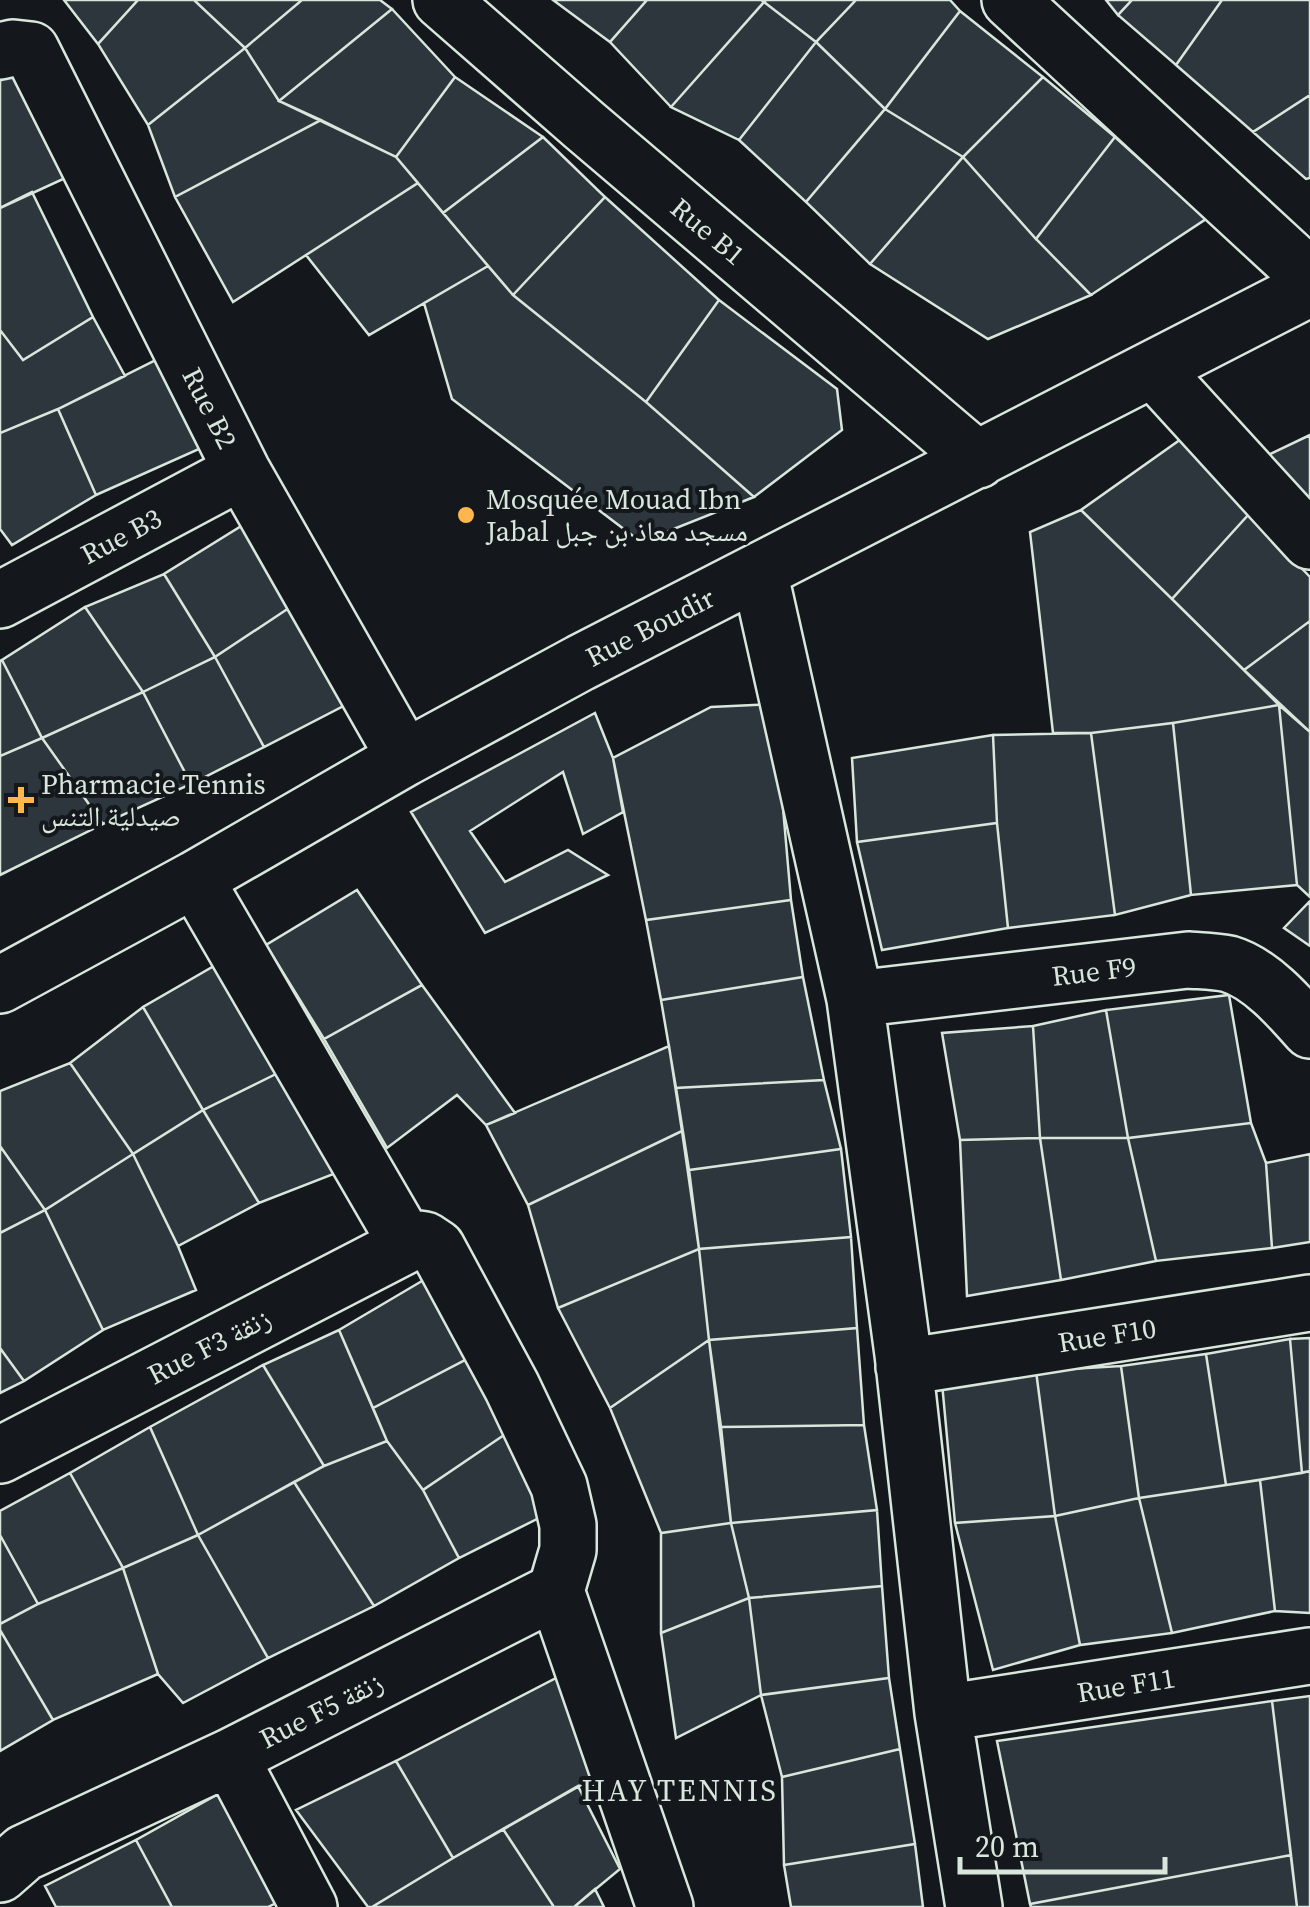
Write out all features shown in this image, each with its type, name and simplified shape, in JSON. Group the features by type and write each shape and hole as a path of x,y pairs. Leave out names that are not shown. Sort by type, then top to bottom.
{"street":[{"name":"Rue B1","path":"441,0 978,460"},
{"path":"1010,0 1310,276"},
{"name":"Rue B2","path":"16,50 242,471 405,758"},
{"name":"Rue Boudir","path":"0,985 580,663 1310,288"},
{"path":"1153,369 1310,541"},
{"name":"Rue B3","path":"0,600 242,471"},
{"path":"759,571 855,998 904,1367 943,1714 974,1907"},
{"path":"195,880 412,1241 424,1240 437,1248 512,1386 558,1486 568,1525 568,1550 556,1591 664,1907"},
{"name":"Rue F9","path":"855,998 1188,960 1230,964 1284,1001 1310,1030"},
{"name":"Rue F3 زنقة","path":"0,1454 412,1241"},
{"name":"Rue F10","path":"904,1367 1310,1304"},
{"name":"Rue F5 زنقة","path":"12,1863 556,1591"},
{"name":"Rue F11","path":"943,1714 1310,1656"},
{"path":"230,1756 308,1907"}],"building":[{"path":"64,0 138,0 98,44"},
{"path":"138,0 194,0 245,48 148,125 98,44"},
{"path":"194,0 302,0 245,48"},
{"path":"302,0 380,0 392,9 279,101 245,48"},
{"path":"553,0 647,0 610,42"},
{"path":"647,0 764,2 671,107 610,42"},
{"path":"766,0 856,0 816,42"},
{"path":"856,0 950,0 960,11 885,109 816,42"},
{"path":"1106,0 1132,0 1118,15"},
{"path":"1132,0 1222,0 1176,65 1118,15"},
{"path":"1222,0 1310,0 1310,95 1253,132 1176,65"},
{"path":"764,2 816,42 739,140 671,107"},
{"path":"392,9 455,77 396,157 279,101"},
{"path":"960,11 1043,77 963,157 885,109"},
{"path":"816,42 885,109 806,202 739,140"},
{"path":"245,48 279,101 321,120 175,197 148,125"},
{"path":"27,67 85,169 0,208 0,81"},
{"path":"455,77 543,137 443,213 396,157"},
{"path":"1043,77 1115,137 1036,239 963,157"},
{"path":"1310,95 1310,178 1306,179 1253,132"},
{"path":"885,109 963,157 870,264 806,202"},
{"path":"321,120 396,157 418,183 233,302 175,197"},
{"path":"543,137 605,197 513,295 443,213"},
{"path":"1115,137 1206,219 1091,295 1036,239"},
{"path":"963,157 1091,295 988,339 870,264"},
{"path":"418,183 488,266 369,335 306,255"},
{"path":"32,192 93,317 23,360 0,330 0,208"},
{"path":"605,197 719,300 646,402 513,295"},
{"path":"488,266 513,295 646,402 754,497 641,542 452,399 424,303"},
{"path":"719,300 837,389 842,430 754,497 646,402"},
{"path":"93,317 125,376 0,433 0,330 23,360"},
{"path":"156,360 208,445 96,495 58,409"},
{"path":"58,409 96,495 12,545 0,529 0,433"},
{"path":"1310,435 1310,512 1264,457"},
{"path":"1184,437 1249,514 1172,599 1081,510"},
{"path":"1081,510 1279,705 1173,723 1091,733 1053,733 1030,532"},
{"path":"1249,514 1310,577 1310,621 1244,670 1172,599"},
{"path":"251,520 301,600 215,657 164,574"},
{"path":"164,574 215,657 143,692 85,607"},
{"path":"301,600 357,699 264,747 215,657"},
{"path":"85,607 143,692 42,738 2,660"},
{"path":"1310,621 1310,732 1244,670"},
{"path":"215,657 264,747 191,784 143,692"},
{"path":"0,661 42,738 0,756"},
{"path":"143,692 191,784 103,824 42,738"},
{"path":"774,704 791,900 646,920 613,758 711,707"},
{"path":"1279,705 1297,885 1191,895 1173,723"},
{"path":"1279,705 1310,732 1310,897 1297,885"},
{"path":"595,713 613,758 623,812 583,834 563,772 470,831 505,882 568,850 608,875 485,933 411,812"},
{"path":"1173,723 1191,895 1115,915 1091,733"},
{"path":"1091,733 1115,915 1008,928 993,735"},
{"path":"993,735 997,823 857,842 852,758"},
{"path":"42,738 103,824 0,875 0,756"},
{"path":"997,823 1008,928 882,950 857,842"},
{"path":"357,890 422,985 324,1039 266,945"},
{"path":"791,900 803,977 661,1000 646,920"},
{"path":"1310,901 1310,946 1284,928"},
{"path":"233,955 284,1070 203,1110 143,1007"},
{"path":"803,977 824,1080 676,1088 661,1000"},
{"path":"422,985 515,1113 486,1125 457,1095 387,1148 324,1039"},
{"path":"1229,995 1251,1123 1128,1138 1106,1010"},
{"path":"143,1007 203,1110 133,1154 70,1063"},
{"path":"1106,1010 1128,1138 1040,1138 1033,1026"},
{"path":"1033,1026 1040,1138 960,1140 942,1033"},
{"path":"669,1046 682,1131 528,1205 486,1125"},
{"path":"70,1063 133,1154 45,1210 0,1146 0,1091"},
{"path":"284,1070 349,1168 259,1203 203,1110"},
{"path":"824,1080 841,1149 689,1170 676,1088"},
{"path":"203,1110 259,1203 178,1246 133,1154"},
{"path":"1251,1123 1266,1163 1272,1248 1156,1261 1128,1138"},
{"path":"682,1131 699,1249 558,1308 528,1205"},
{"path":"1040,1138 1128,1138 1156,1261 1061,1280"},
{"path":"1040,1138 1061,1280 967,1296 960,1140"},
{"path":"0,1146 45,1210 0,1233"},
{"path":"841,1149 851,1237 699,1249 689,1170"},
{"path":"133,1154 196,1290 103,1330 45,1210"},
{"path":"1310,1154 1310,1242 1272,1248 1266,1163"},
{"path":"45,1210 103,1330 24,1381 0,1348 0,1233"},
{"path":"851,1237 857,1328 709,1340 699,1249"},
{"path":"699,1249 709,1340 610,1408 558,1308"},
{"path":"427,1278 486,1349 373,1408 339,1330"},
{"path":"857,1328 864,1425 721,1427 709,1340"},
{"path":"339,1330 387,1441 324,1466 263,1365"},
{"path":"1310,1338 1310,1471 1302,1473 1290,1339"},
{"path":"1290,1339 1302,1473 1226,1485 1206,1354"},
{"path":"709,1340 731,1523 661,1533 610,1408"},
{"path":"0,1348 24,1381 0,1393"},
{"path":"486,1349 507,1433 423,1490 387,1441 373,1408"},
{"path":"1206,1354 1226,1485 1139,1498 1121,1366"},
{"path":"263,1365 324,1466 198,1535 150,1427"},
{"path":"1121,1366 1139,1498 1055,1516 1036,1371"},
{"path":"1036,1371 1055,1516 955,1523 942,1383"},
{"path":"864,1425 877,1510 731,1523 721,1427"},
{"path":"150,1427 198,1535 123,1568 70,1473"},
{"path":"507,1433 547,1514 459,1558 423,1490"},
{"path":"387,1441 423,1490 459,1558 374,1606 294,1482"},
{"path":"1310,1471 1310,1613 1275,1611 1260,1480"},
{"path":"70,1473 123,1568 38,1604 0,1535 0,1511"},
{"path":"1260,1480 1275,1611 1172,1633 1139,1498"},
{"path":"294,1482 374,1606 268,1658 198,1535"},
{"path":"1139,1498 1172,1633 1080,1645 1055,1516"},
{"path":"877,1510 882,1586 749,1598 731,1523"},
{"path":"1055,1516 1080,1645 993,1670 955,1523"},
{"path":"731,1523 749,1598 661,1633 661,1533"},
{"path":"0,1535 38,1604 0,1624"},
{"path":"198,1535 268,1658 183,1703 158,1674 123,1568"},
{"path":"123,1568 158,1674 53,1720 0,1624"},
{"path":"882,1586 889,1678 761,1695 749,1598"},
{"path":"749,1598 761,1695 676,1738 661,1633"},
{"path":"0,1630 53,1720 0,1751"},
{"path":"560,1676 604,1772 453,1858 396,1761"},
{"path":"889,1678 900,1749 782,1777 761,1695"},
{"path":"1310,1696 1310,1907 1297,1907 1272,1701"},
{"path":"1272,1701 1291,1855 1030,1904 997,1741"},
{"path":"900,1749 915,1844 784,1865 782,1777"},
{"path":"396,1761 453,1858 368,1907 296,1810"},
{"path":"578,1786 620,1869 574,1907 554,1907 503,1829"},
{"path":"229,1788 292,1895 268,1907 172,1907 136,1840"},
{"path":"503,1829 554,1907 372,1907 453,1858"},
{"path":"136,1840 172,1907 56,1907 45,1886"},
{"path":"915,1844 923,1907 791,1907 784,1865"},
{"path":"1291,1855 1297,1907 1030,1904"},
{"path":"595,1889 604,1907 574,1907"}],"place":[{"name":"Mosquée Mouad Ibn Jabal مسجد معاذ بن جبل","path":"466,515"},
{"name":"Pharmacie Tennis صيدلية التنس","path":"21,800"}],"district":[{"name":"HAY TENNIS","path":"680,1791"}]}
